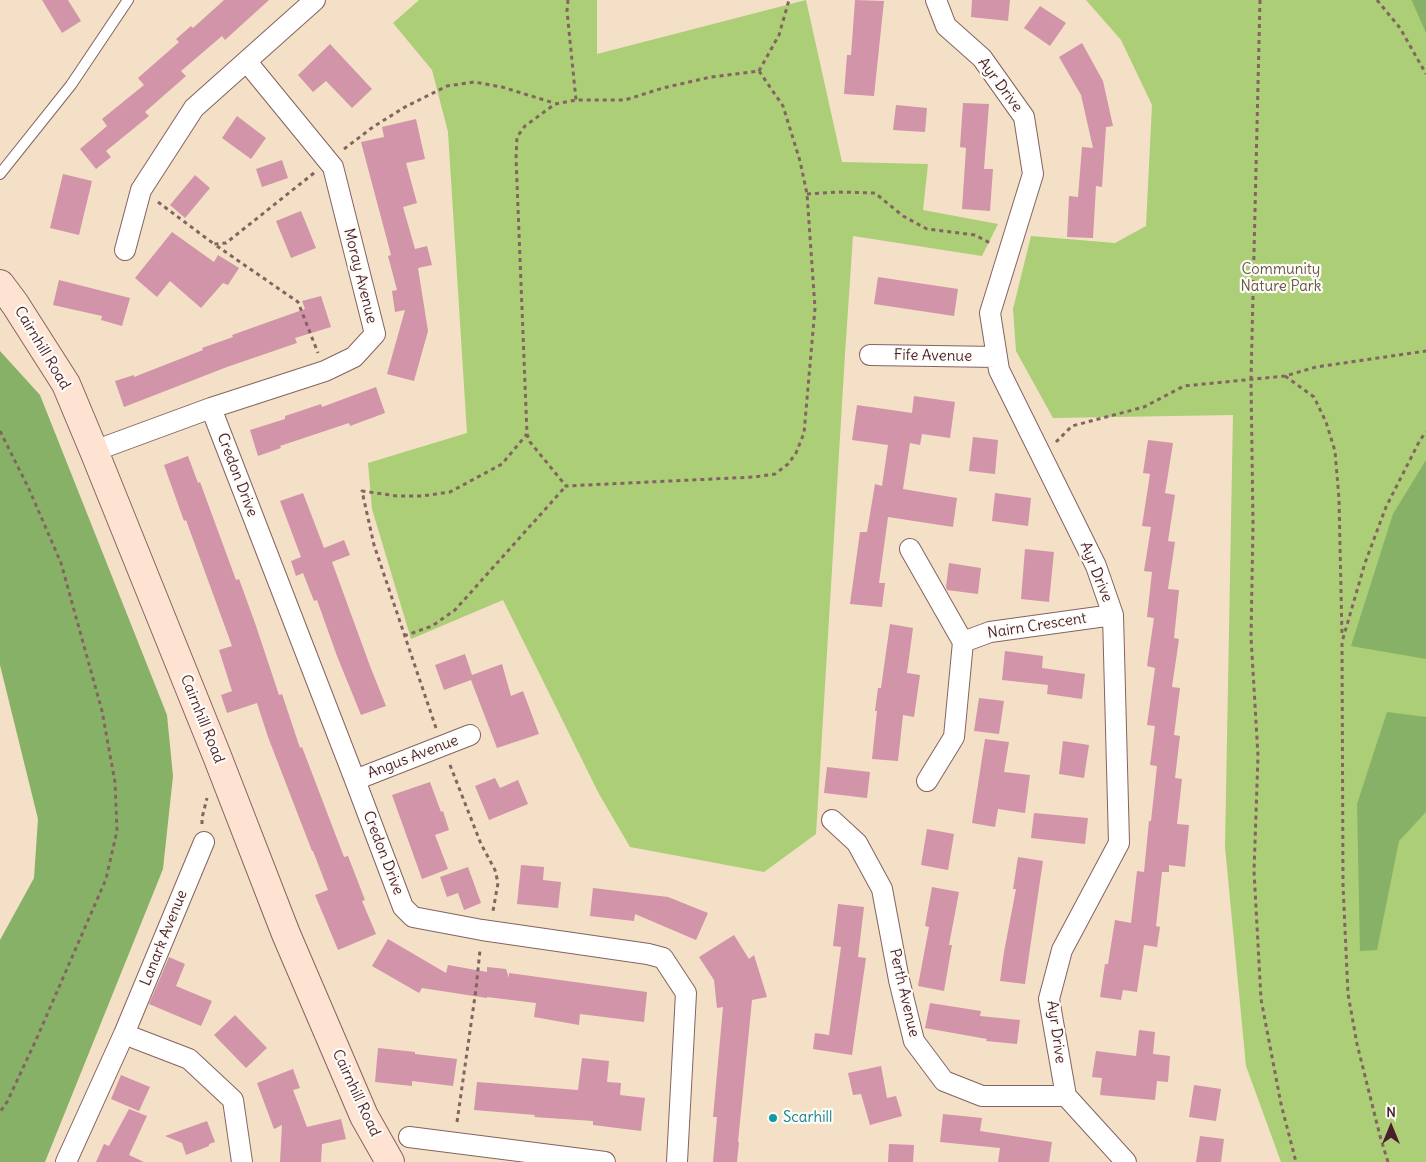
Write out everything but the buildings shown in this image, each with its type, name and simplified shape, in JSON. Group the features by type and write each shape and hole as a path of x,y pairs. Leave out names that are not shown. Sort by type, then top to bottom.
{"main road":[{"name":"Cairnhill Road","path":"0,284 16,304 66,384 217,756 286,934 364,1116 390,1162"}],"street":[{"path":"125,250 141,190 194,108 315,0"},
{"name":"Ayr Drive","path":"936,0 946,26 982,58 1024,117 1032,174 990,313 999,370 1096,566 1113,615 1119,843 1062,950 1050,999 1066,1096"},
{"name":"Moray Avenue","path":"94,451 211,408 325,371 354,357 375,334 333,167 247,62"},
{"name":"Fife Avenue","path":"870,355 997,357"},
{"name":"Credon Drive","path":"211,408 403,907 413,917 482,930 648,954 663,958 686,993 678,1162"},
{"path":"910,549 963,642 954,737 927,781"},
{"name":"Nairn Crescent","path":"963,642 990,632 1113,615"},
{"name":"Angus Avenue","path":"355,780 470,735"},
{"name":"Perth Avenue","path":"832,820 857,843 882,889 899,980 914,1041 944,1081 982,1096 1066,1096"},
{"name":"Lanark Avenue","path":"66,1162 124,1034 204,842"},
{"path":"124,1034 189,1059 234,1100 242,1162"},
{"path":"1066,1096 1126,1162"},
{"path":"408,1137 605,1162"}],"lane":[{"path":"0,174 71,85 128,0"}],"path":[{"path":"568,0 567,12 576,100"},
{"path":"759,71 779,35 789,0"},
{"path":"1260,0 1251,379 1253,524 1250,637 1258,756 1254,871 1261,999 1282,1104 1296,1162"},
{"path":"1377,0 1400,28 1426,74"},
{"path":"566,486 530,442 527,434 516,158 517,137 525,126 554,104 576,100 625,100 663,88 711,77 759,71"},
{"path":"404,636 432,626 455,610 566,486 754,477 775,474 788,464 796,453 804,433 815,308 808,194 783,106 759,71"},
{"path":"141,190 214,244"},
{"path":"808,194 837,192 875,193 903,216 927,229 975,235 1008,253"},
{"path":"1041,456 1072,426 1144,407 1184,386 1285,376 1316,367 1426,351"},
{"path":"1285,376 1314,397 1326,422 1335,450 1339,509 1342,642 1343,885 1348,994 1357,1044 1388,1162"},
{"path":"0,431 29,490 61,563 102,711 115,782 117,832 106,879 36,1040 7,1102 0,1112"},
{"path":"1342,642 1365,563 1386,507 1420,440 1426,432"},
{"path":"442,746 374,545 362,490 397,496 422,496 450,492 502,464 527,434"}],"green space":[{"path":"419,0 597,0 597,54 806,0 842,162 928,164 923,210 998,224 982,256 853,236 816,834 764,872 630,847 599,794 503,600 411,639 372,509 368,463 467,433 448,132 432,70 393,23"},
{"name":"Community Nature Park","path":"1086,0 1426,0 1426,1162 1281,1162 1246,1066 1225,847 1233,415 1053,418 1016,351 1013,309 1031,236 1115,243 1146,226 1152,105 1121,40"},
{"path":"1426,0 1426,33 1412,1"},
{"path":"0,351 40,395 167,715 173,776 163,869 45,1162 0,1162 0,940 34,878 38,819 0,665"},
{"path":"1426,460 1426,659 1351,646 1393,514"},
{"path":"1387,712 1426,717 1426,812 1399,841 1377,950 1360,951 1357,804"}],"place":[{"name":"Scarhill","path":"773,1118"}]}
